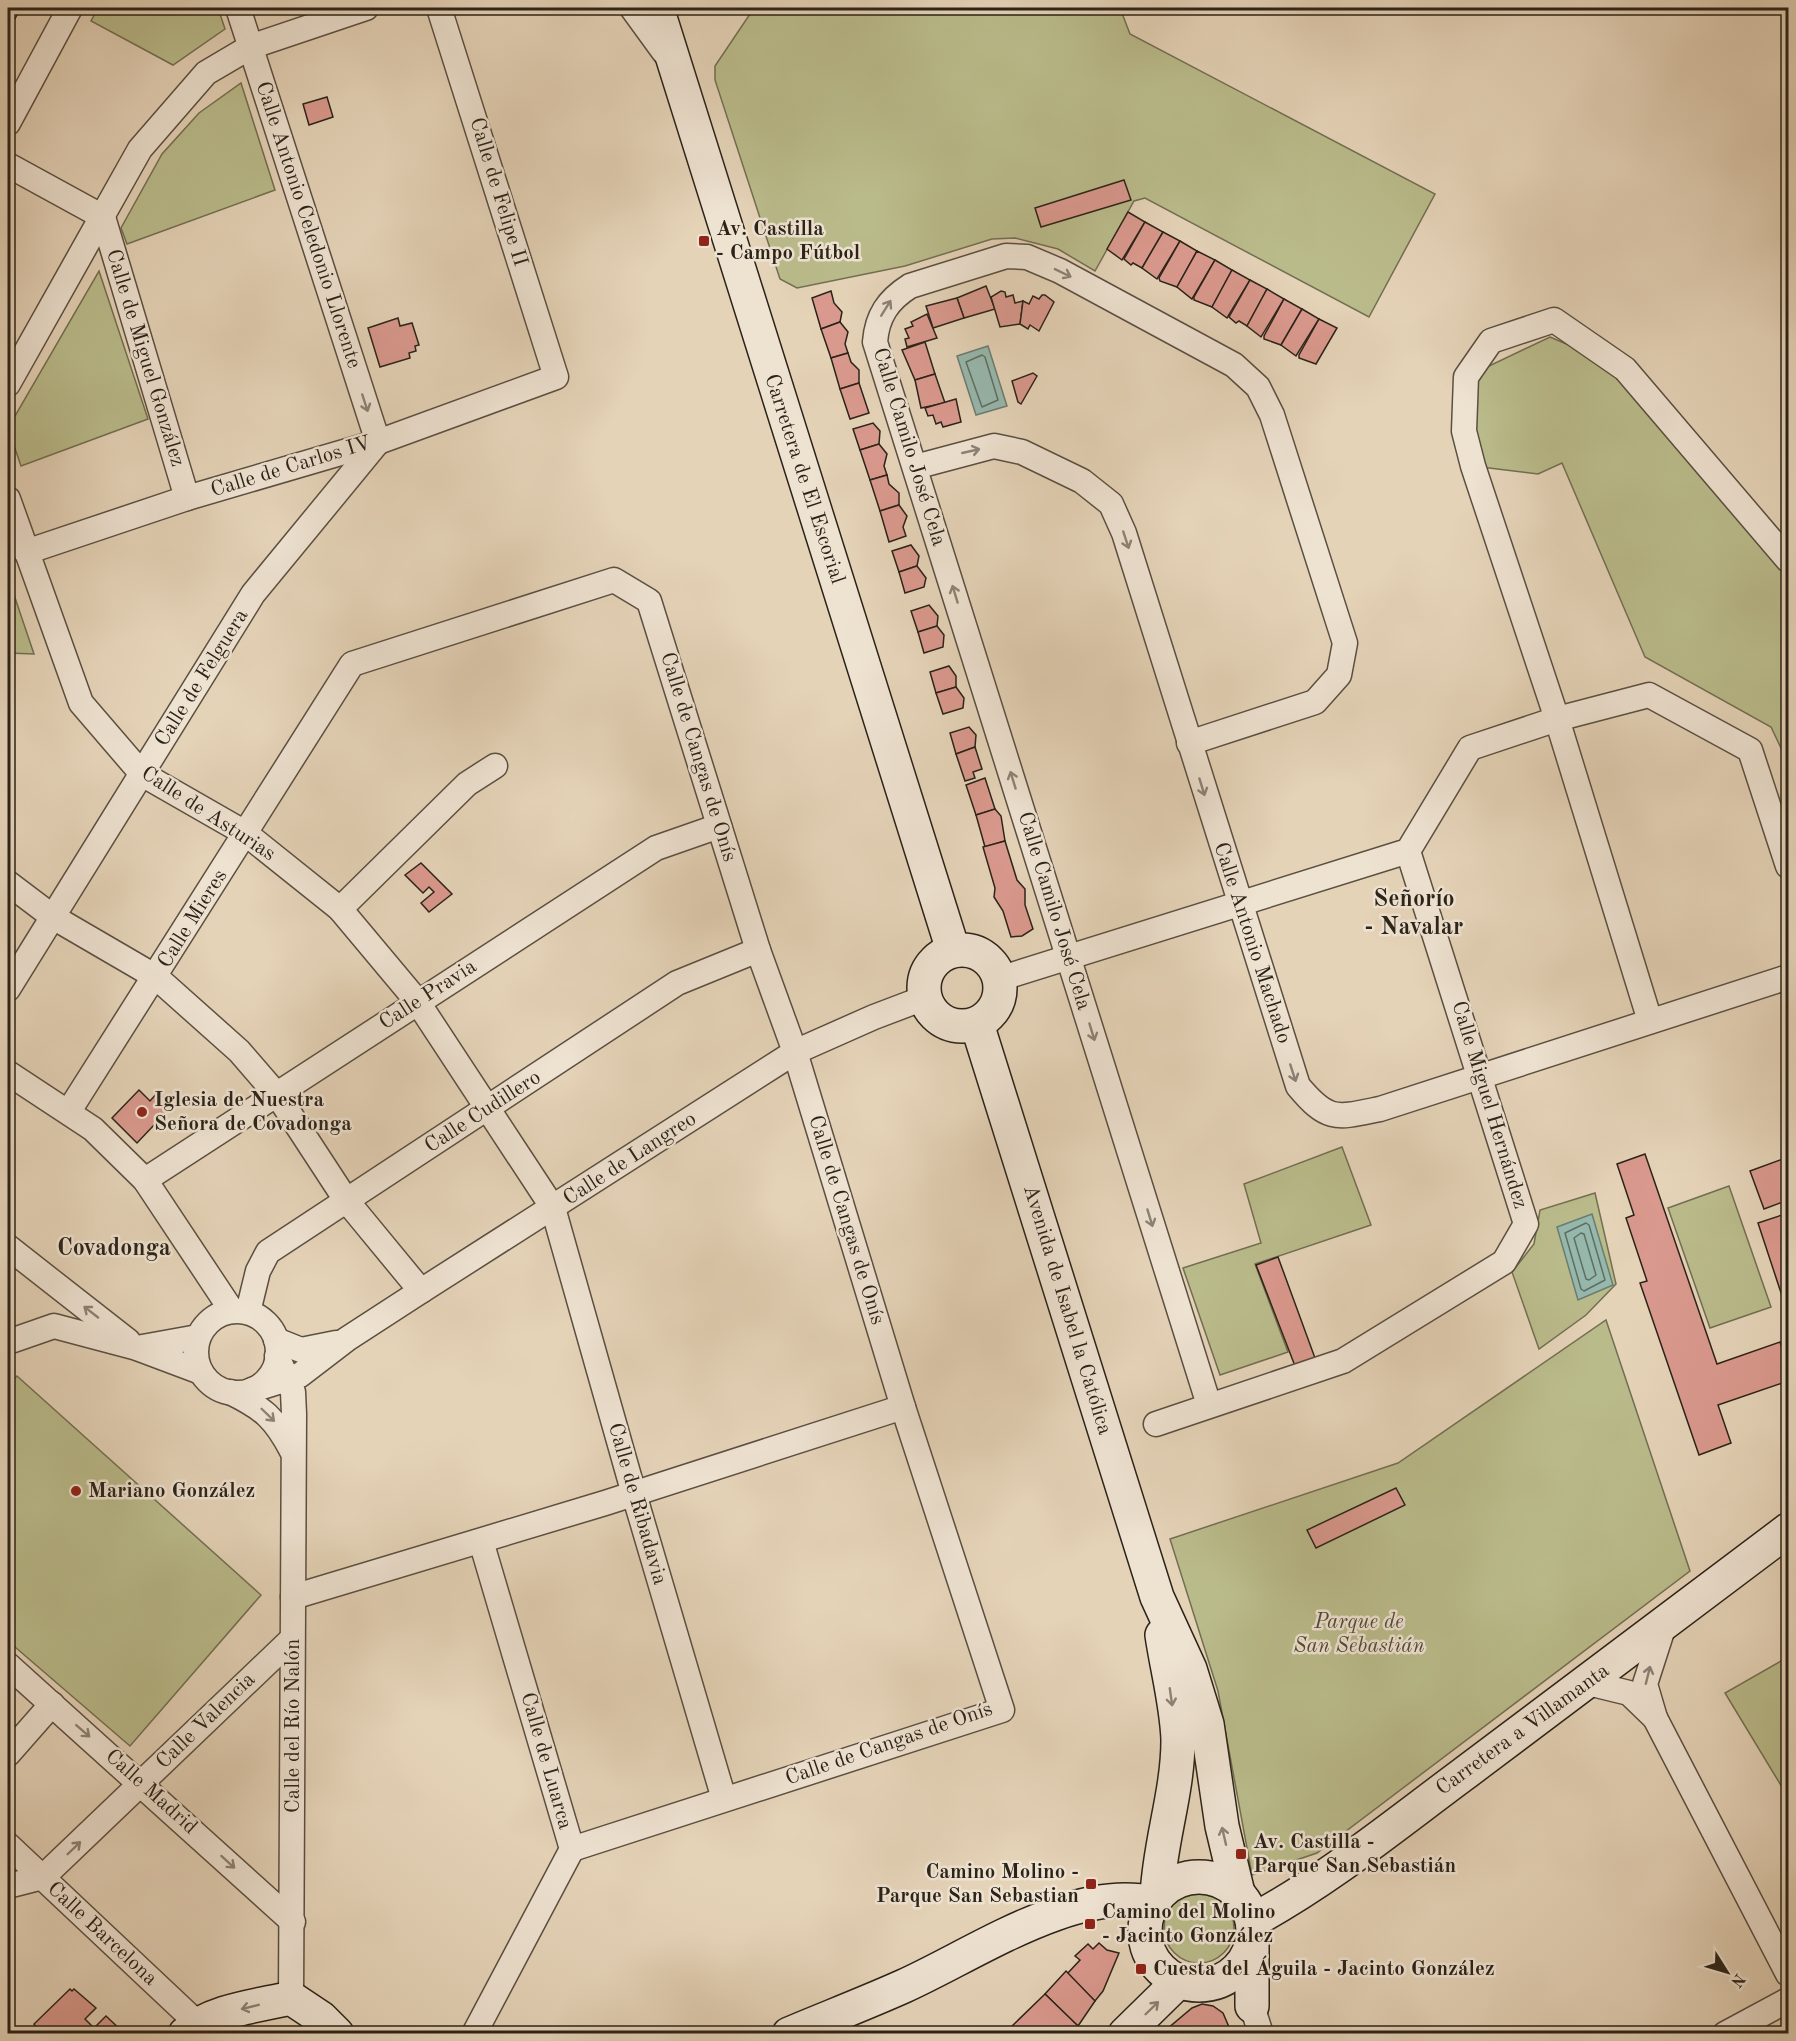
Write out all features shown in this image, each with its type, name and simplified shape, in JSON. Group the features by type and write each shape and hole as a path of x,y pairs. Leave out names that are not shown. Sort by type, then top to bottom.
{"street":[{"path":"8,123 70,8"},
{"name":"Calle Antonio Celedonio Llorente","path":"238,8 378,442"},
{"path":"8,384 140,149 206,73 250,46 366,8"},
{"name":"Calle de Felipe II","path":"440,8 556,377"},
{"path":"632,8 675,66"},
{"name":"Carretera de El Escorial","path":"664,16 675,66 953,950"},
{"path":"8,165 103,217"},
{"name":"Calle de Miguel González","path":"103,217 187,498"},
{"name":"Calle Camilo José Cela","path":"1189,743 1315,702 1339,675 1345,643 1289,462 1272,415 1258,387 1234,365 1060,271 1027,257 1006,256 910,286 890,300 881,316 875,342 1209,1405"},
{"path":"1650,1021 1557,719 1473,466 1464,431 1466,377 1491,341 1554,320 1625,369 1788,560"},
{"name":"Calle de Carlos IV","path":"26,552 187,498 378,442 556,377"},
{"name":"Calle de Felguera","path":"8,989 253,594 378,442"},
{"name":"Calle Antonio Machado","path":"915,467 994,446 1022,452 1082,481 1111,504 1124,533 1298,1086 1317,1109 1345,1117 1380,1109 1788,977"},
{"name":"Calle de Asturias","path":"8,499 81,703 142,774 245,833 340,909 417,1001 553,1208"},
{"name":"Calle de Cangas de Onís","path":"352,664 614,580 650,601 758,950 795,1052 903,1407 1002,1710 572,1849"},
{"name":"Calle Mieres","path":"69,1111 156,977 352,664"},
{"path":"999,980 1068,956 1408,851 1470,748 1557,719 1650,695 1750,750 1788,866"},
{"path":"340,909 466,784 495,766"},
{"name":"Calle Pravia","path":"145,1180 278,1096 417,1001 656,848 719,826"},
{"name":"Calle Miguel Hernández","path":"1156,1424 1343,1361 1504,1262 1526,1224 1408,851"},
{"path":"8,883 53,917 156,977 239,1051 278,1096 346,1200 421,1291"},
{"name":"Calle Cudillero","path":"240,1311 268,1252 677,983 758,950"},
{"path":"953,950 965,950 987,959 999,980 1000,993 996,1006 977,1024 964,1027 945,1022 929,1010 924,998 923,982 929,968 939,957 953,950"},
{"name":"Calle de Langreo","path":"347,1339 795,1052 924,998"},
{"name":"Avenida de Isabel la Católica","path":"977,1024 1157,1597 1190,1669 1207,1724 1222,1826 1248,1918 1257,2020"},
{"path":"8,1073 69,1111 93,1129 145,1180 240,1311"},
{"name":"Calle de Ribadavia","path":"553,1208 724,1799"},
{"path":"8,1247 137,1348 198,1337"},
{"path":"8,1342 54,1326 137,1348 201,1372 218,1388 241,1391 269,1376 277,1348 270,1328 260,1318 240,1311 211,1319 198,1337 196,1349 201,1372"},
{"path":"277,1348 301,1350 323,1347 347,1339"},
{"name":"Calle del Río Nalón","path":"241,1391 300,1375 347,1339"},
{"name":"Calle del Río Nalón","path":"277,1348 293,1392 294,1414 291,1998"},
{"name":"Calle del Río Nalón","path":"294,1414 303,1382 319,1360"},
{"name":"Calle del Río Nalón","path":"241,1391 273,1419 293,1454"},
{"path":"293,1597 634,1494 903,1407"},
{"name":"Carretera a Villamanta","path":"1248,1918 1287,1902 1588,1683 1788,1530"},
{"name":"Calle de Luarca","path":"474,2034 572,1849 481,1541"},
{"name":"Avenida de Isabel la Católica","path":"1154,1900 1170,1815 1178,1740 1157,1597"},
{"path":"1665,1622 1645,1684 1655,1718 1788,1974"},
{"name":"Calle Valencia","path":"8,1886 43,1877 292,1639"},
{"name":"Calle Madrid","path":"8,1665 142,1783 293,1922"},
{"path":"1588,1683 1629,1693 1655,1718"},
{"path":"8,1754 52,1704"},
{"name":"Calle Barcelona","path":"8,1845 43,1877 191,2028"},
{"path":"1206,1877 1223,1882 1248,1918 1245,1959 1232,1973 1216,1983 1197,1985 1179,1981 1162,1971 1147,1946 1146,1917 1154,1900 1171,1885 1188,1878 1206,1877"},
{"path":"789,2034 904,1986 1047,1918 1107,1899 1154,1900"},
{"path":"1125,2034 1179,1981"},
{"path":"1216,1983 1257,2020"},
{"path":"191,2028 248,2008 291,1998 321,2018 337,2034"},
{"path":"1725,2034 1788,2000"},
{"path":"191,2028 249,2034"}],"green space":[{"path":"98,8 218,8 225,29 173,65 91,21"},
{"path":"754,8 1120,8 1130,34 1435,194 1369,317 1145,198 1134,201 1095,271 1058,249 1015,238 992,239 905,266 797,288 780,279 715,80 715,66"},
{"path":"241,83 275,190 127,244 121,228 162,154 199,113"},
{"path":"99,271 148,419 21,466 8,428"},
{"path":"1550,337 1625,369 1788,575 1788,763 1771,727 1645,657 1562,463 1538,474 1473,466 1466,377"},
{"path":"8,577 34,654 8,653"},
{"path":"1342,1147 1371,1225 1255,1264 1288,1352 1220,1375 1183,1268 1261,1243 1244,1184"},
{"path":"1729,1186 1771,1307 1710,1328 1668,1208"},
{"path":"1595,1193 1616,1284 1586,1315 1539,1349 1512,1272 1534,1244 1540,1210"},
{"name":"Parque de San Sebastián","path":"1606,1320 1690,1571 1317,1853 1252,1875 1218,1691 1170,1539 1398,1463"},
{"name":"Mariano González","path":"17,1376 261,1595 130,1746 8,1641 8,1386"},
{"path":"1788,1657 1788,1797 1725,1693"},
{"path":"1199,1893 1212,1896 1224,1903 1231,1915 1234,1928 1231,1941 1224,1953 1212,1960 1199,1963 1186,1960 1174,1953 1167,1941 1164,1928 1167,1915 1174,1903 1186,1896"}],"water":[{"path":"988,346 1007,406 976,415 957,356"},
{"path":"1592,1214 1613,1285 1578,1300 1557,1227"}],"building":[{"path":"8,8 21,8 8,31"},
{"path":"327,97 333,117 309,125 303,104"},
{"path":"1124,180 1131,200 1041,227 1035,208"},
{"path":"1128,212 1145,222 1122,260 1107,249"},
{"path":"1145,222 1163,232 1142,268 1133,263 1131,265 1124,259"},
{"path":"1163,232 1180,241 1157,279 1142,268"},
{"path":"1180,241 1197,251 1177,287 1160,281 1159,278"},
{"path":"1197,251 1215,260 1192,299 1177,287"},
{"path":"1215,260 1232,270 1212,307 1194,300 1194,297"},
{"path":"1232,270 1250,280 1227,318 1212,307"},
{"path":"1250,280 1267,289 1247,326 1239,321 1236,323 1229,317"},
{"path":"986,286 995,309 964,318 957,298"},
{"path":"1267,289 1284,299 1261,337 1247,326"},
{"path":"831,291 834,303 842,312 840,322 821,329 812,298"},
{"path":"1001,291 1005,292 1006,297 1013,295 1015,303 1023,301 1020,324 1000,327 991,297"},
{"path":"1042,295 1054,302 1039,331 1030,325 1028,329 1020,324 1023,301 1029,304 1033,296 1039,299"},
{"path":"957,298 964,318 933,328 926,306"},
{"path":"1284,299 1302,309 1281,345 1264,339 1264,336"},
{"path":"1302,309 1319,319 1296,356 1281,345"},
{"path":"927,314 937,338 907,347 905,339 909,338 905,329 913,326 911,322"},
{"path":"398,318 400,326 412,323 419,345 415,346 416,351 409,353 410,358 380,367 368,328"},
{"path":"1319,319 1337,328 1316,364 1299,358 1299,355"},
{"path":"840,322 848,332 845,344 848,353 831,358 821,329"},
{"path":"925,342 935,374 915,380 902,350"},
{"path":"848,353 851,362 859,370 859,383 840,389 831,358"},
{"path":"1033,373 1037,376 1021,404 1018,402 1012,381"},
{"path":"935,374 945,403 921,408 915,380"},
{"path":"859,383 869,413 850,419 840,389"},
{"path":"956,399 961,422 943,427 941,422 936,424 933,415 928,416 925,408"},
{"path":"873,423 880,431 879,444 860,450 853,429"},
{"path":"879,444 887,454 884,466 887,475 870,480 860,450"},
{"path":"887,475 889,484 899,493 899,505 880,511 870,480"},
{"path":"899,505 907,516 903,527 906,536 889,542 880,511"},
{"path":"911,545 919,556 917,566 899,572 892,551"},
{"path":"917,566 926,578 924,587 905,593 899,572"},
{"path":"929,605 938,616 937,626 918,632 911,611"},
{"path":"937,626 944,635 943,647 924,653 918,632"},
{"path":"949,666 956,676 956,687 936,693 930,672"},
{"path":"956,687 964,698 963,708 943,714 936,693"},
{"path":"969,727 976,735 975,747 956,754 950,733"},
{"path":"975,747 982,769 973,772 975,778 965,781 956,754"},
{"path":"985,778 995,809 976,815 966,785"},
{"path":"995,809 1001,816 1005,841 985,847 976,815"},
{"path":"1005,841 1017,880 1025,889 1025,905 1033,929 1022,936 1011,937 1003,911 994,897 995,888 983,847"},
{"path":"421,863 452,894 429,912 421,903 434,892 429,887 423,893 405,875"},
{"name":"Iglesia de Nuestra Señora de Covadonga","path":"139,1090 150,1101 158,1092 172,1106 137,1143 112,1118"},
{"path":"1645,1154 1717,1364 1780,1342 1788,1365 1788,1381 1718,1405 1731,1443 1699,1455 1640,1283 1647,1281 1626,1218 1634,1215 1617,1164"},
{"path":"1788,1157 1788,1200 1764,1209 1750,1171"},
{"path":"1788,1213 1788,1314 1758,1223"},
{"path":"1278,1257 1315,1358 1295,1366 1256,1265"},
{"path":"1396,1488 1405,1505 1316,1548 1307,1530"},
{"path":"1099,1943 1107,1950 1119,1953 1103,1991 1095,2001 1067,1974 1080,1960 1075,1956 1088,1944 1093,1949"},
{"path":"1066,1971 1095,2001 1078,2026 1045,1994"},
{"path":"70,1989 72,1991 74,1989 96,2008 85,2019 94,2028 106,2016 125,2034 40,2034 34,2024"},
{"path":"1045,1994 1078,2026 1073,2034 1019,2034 1012,2026"},
{"path":"1202,2004 1213,2006 1223,2013 1232,2034 1161,2034 1192,2008"}],"place":[{"name":"Av. Castilla - Campo Fútbol","path":"704,241"},
{"name":"Iglesia de Nuestra Señora de Covadonga","path":"142,1112"},
{"name":"Mariano González","path":"76,1491"},
{"name":"Av. Castilla - Parque San Sebastián","path":"1241,1854"},
{"name":"Camino Molino - Parque San Sebastian","path":"1091,1884"},
{"name":"Camino del Molino - Jacinto González","path":"1090,1924"},
{"name":"Cuesta del Águila - Jacinto González","path":"1141,1969"}],"district":[{"name":"Señorío - Navalar","path":"1414,914"},
{"name":"Covadonga","path":"114,1249"}]}
